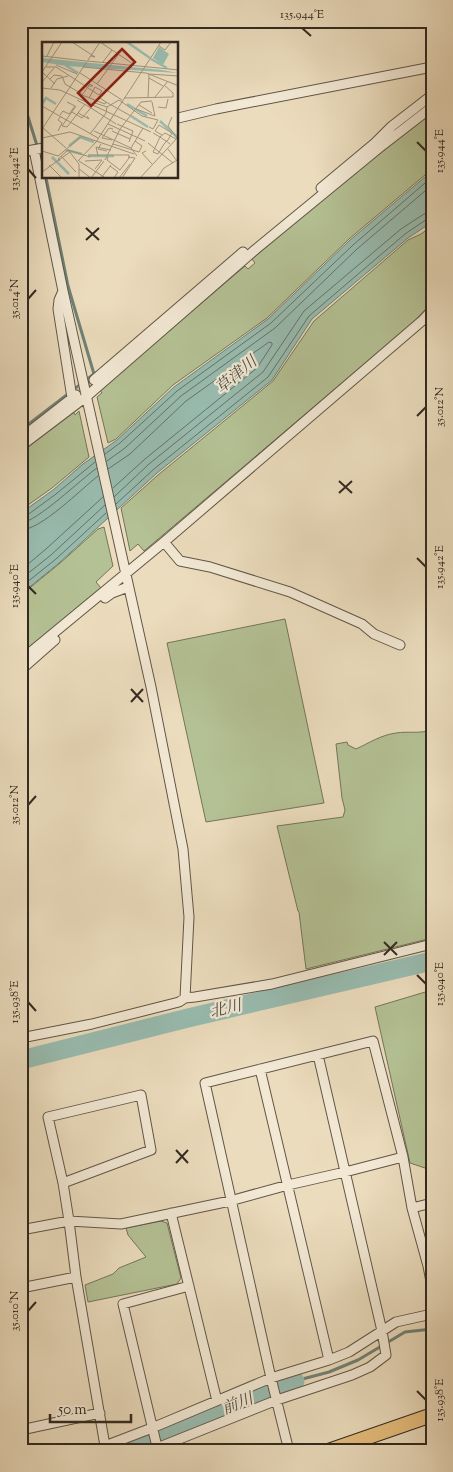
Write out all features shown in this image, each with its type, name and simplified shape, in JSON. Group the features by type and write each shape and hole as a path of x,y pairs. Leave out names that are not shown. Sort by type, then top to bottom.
{"main road":[{"path":"328,1451 432,1415"}],"street":[{"path":"179,118 432,67"},
{"path":"377,146 392,126 432,95"},
{"path":"21,446 87,396 392,132 432,102"},
{"path":"94,380 205,284 377,146 432,108"},
{"path":"21,152 39,149 42,167"},
{"path":"44,179 63,291 124,561 183,849 189,917 184,998"},
{"path":"21,438 74,396 58,309 63,291"},
{"path":"21,660 164,542 341,391 432,310"},
{"path":"164,542 180,561 210,567 290,592 362,624 374,634 400,645"},
{"path":"21,670 99,602 112,593 128,587"},
{"path":"21,1038 178,1002 184,998 195,998 272,984 432,944"},
{"path":"289,1451 230,1200 205,1083 373,1041 403,1157 412,1208 430,1266 432,1287"},
{"path":"189,1286 123,1304 157,1447 277,1400 344,1378 370,1367 386,1355 318,1054"},
{"path":"260,1069 329,1360"},
{"path":"63,1183 151,1150 141,1095 48,1117 63,1183 76,1277 106,1448 153,1430 271,1378 349,1352 396,1322 432,1314"},
{"path":"22,1228 69,1221 121,1224 230,1200 403,1157"},
{"path":"412,1208 432,1203"},
{"path":"170,1213 217,1401"},
{"path":"21,1288 76,1277"},
{"path":"21,1430 100,1413"}],"green space":[{"path":"432,113 432,169 349,239 267,318 173,385 116,439 108,443 97,397 102,393 100,390 245,266 248,269 255,263 252,259 356,172"},
{"path":"432,226 432,302 413,323 144,551 138,544 130,551 121,508 158,475 273,381 314,321 408,240"},
{"path":"73,411 75,415 79,411 89,457 52,488 21,510 21,451"},
{"path":"104,527 113,566 96,582 101,588 21,654 21,595 98,529"},
{"path":"285,619 324,803 206,822 167,643"},
{"path":"432,730 432,938 306,969 299,912 277,826 343,817 345,810 336,744 347,742 348,745 356,749 375,739 391,734"},
{"path":"432,990 431,1170 410,1163 375,1007"},
{"path":"161,1221 167,1223 181,1278 177,1284 88,1302 85,1285 113,1274 119,1268 146,1257 128,1235 126,1228"}],"water":[{"name":"草津川","path":"432,171 432,222 408,238 312,319 272,380 157,473 59,563 21,594 21,513 117,440 174,387 268,319 349,241"}],"waterway":[{"path":"21,89 42,162"},
{"path":"21,430 94,374 68,286 46,179"},
{"name":"北川","path":"21,1060 188,1018 432,961"},
{"path":"295,1381 329,1372 358,1360 405,1332 432,1329"},
{"name":"前川","path":"125,1451 132,1445 295,1381"}],"tunnel":[{"path":"76,395 94,380"}]}
